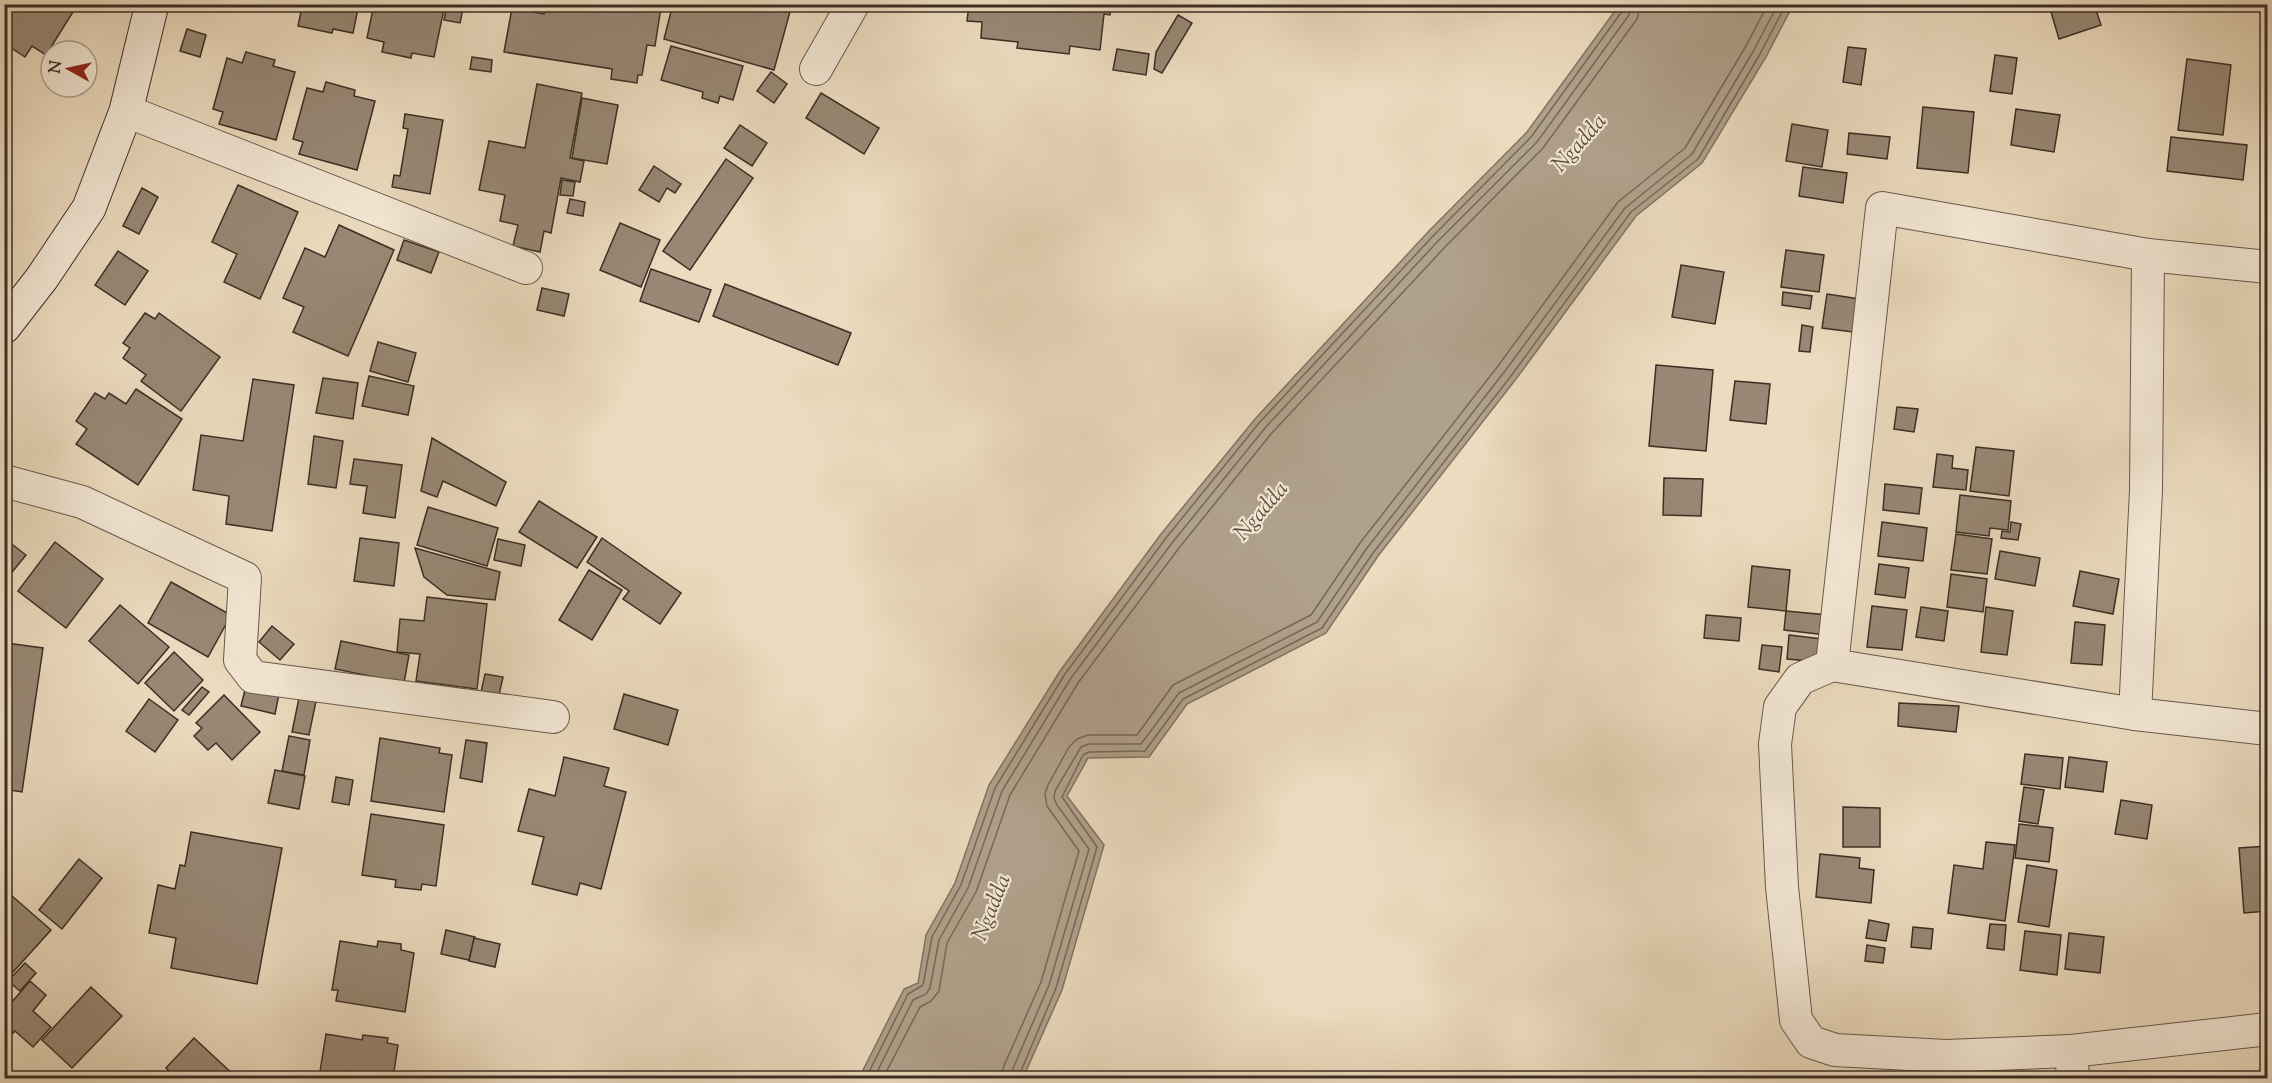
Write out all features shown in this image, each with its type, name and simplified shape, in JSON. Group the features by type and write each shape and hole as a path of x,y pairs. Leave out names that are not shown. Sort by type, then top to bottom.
{"street":[{"path":"4,327 42,278 89,208 126,111 152,4"},
{"path":"816,69 853,4"},
{"path":"126,111 525,268"},
{"path":"1832,665 1882,208 2148,255 2268,267"},
{"path":"2134,714 2146,490 2148,255"},
{"path":"4,481 82,502 244,578 240,660 253,677 554,717"},
{"path":"2268,729 2134,714 1832,665 1800,679 1780,707 1774,744 1782,887 1796,1020 1811,1042 1835,1050 2072,1065 2268,1029"}],"water":[{"name":"Ngadda","path":"1620,4 1793,5 1766,57 1702,163 1636,216 1516,379 1378,556 1326,633 1187,704 1149,757 1088,758 1067,796 1104,845 1062,990 1023,1078 859,1078 904,989 918,983 926,935 955,883 989,785 1060,671 1161,534 1255,419 1428,232 1527,132"}],"building":[{"path":"4,4 78,4 56,39 39,39 39,50 32,46 25,57 4,43"},
{"path":"232,4 263,4 261,10"},
{"path":"288,4 359,4 353,33 333,29 332,33 298,26 301,12 287,8"},
{"path":"374,4 445,4 434,57 412,53 411,58 382,52 384,42 367,38"},
{"path":"447,4 464,4 460,23 444,20"},
{"path":"546,4 644,4 661,7 655,46 647,45 642,75 638,75 637,83 611,79 612,69 504,52 512,8 544,14"},
{"path":"673,4 778,4 791,8 774,70 664,39"},
{"path":"969,4 1111,4 1110,15 1104,14 1100,50 1070,46 1069,54 1017,48 1018,42 981,38 982,22 967,21"},
{"path":"1180,4 1200,4 1198,10"},
{"path":"2074,4 2094,4 2101,25 2059,39 2051,12"},
{"path":"1178,15 1192,23 1162,73 1154,69 1156,52"},
{"path":"187,29 206,35 200,57 180,51"},
{"path":"671,46 743,66 733,100 720,96 718,103 702,98 703,92 661,80"},
{"path":"1848,47 1866,49 1861,85 1843,82"},
{"path":"1117,49 1149,54 1146,75 1113,70"},
{"path":"246,52 275,60 273,66 295,72 276,140 219,124 223,112 213,109 227,58 242,63"},
{"path":"1995,55 2017,58 2012,94 1990,91"},
{"path":"472,57 492,60 491,72 470,69"},
{"path":"2187,59 2231,65 2223,135 2178,130"},
{"path":"771,72 787,84 774,103 757,91"},
{"path":"326,82 355,90 354,96 375,101 357,170 299,154 303,142 293,139 307,88 323,92"},
{"path":"537,84 582,93 570,158 584,161 580,182 561,178 551,233 544,231 540,252 513,246 518,225 500,221 505,195 479,190 489,141 525,148"},
{"path":"821,93 879,128 864,154 806,118"},
{"path":"582,98 618,105 607,164 572,158"},
{"path":"1923,107 1974,112 1968,173 1917,168"},
{"path":"2016,109 2060,115 2054,152 2011,145"},
{"path":"405,114 443,120 430,194 392,187 394,175 400,176 408,129 403,128"},
{"path":"1792,124 1828,130 1822,167 1786,161"},
{"path":"740,125 767,143 752,166 724,148"},
{"path":"1849,133 1890,137 1887,159 1847,154"},
{"path":"2171,137 2247,145 2243,180 2167,171"},
{"path":"726,159 753,178 690,270 663,251"},
{"path":"654,166 681,184 675,193 667,188 659,202 639,190"},
{"path":"1803,167 1847,173 1843,203 1799,196"},
{"path":"562,180 575,182 573,196 560,195"},
{"path":"238,185 298,212 260,299 224,282 237,254 212,242"},
{"path":"142,188 158,197 139,234 123,226"},
{"path":"570,199 585,202 583,216 567,213"},
{"path":"620,223 660,240 641,287 600,270"},
{"path":"339,225 394,250 348,356 293,332 304,307 283,298 305,248 325,257"},
{"path":"404,240 439,252 431,273 397,260"},
{"path":"1786,250 1824,255 1819,292 1781,287"},
{"path":"118,251 148,271 125,305 95,285"},
{"path":"1681,265 1724,272 1715,324 1672,317"},
{"path":"651,269 711,290 699,322 640,301"},
{"path":"725,284 851,333 838,365 713,316"},
{"path":"542,288 569,294 564,316 537,310"},
{"path":"1783,292 1812,296 1810,309 1782,305"},
{"path":"1827,294 1866,300 1861,333 1822,328"},
{"path":"145,313 155,319 159,313 220,357 181,411 141,381 146,375 123,358 130,348 123,343"},
{"path":"1802,325 1813,327 1810,352 1799,351"},
{"path":"378,342 416,353 408,382 370,371"},
{"path":"1656,365 1713,370 1706,451 1649,446"},
{"path":"369,376 414,386 408,415 362,406"},
{"path":"323,378 358,383 353,419 316,413"},
{"path":"253,379 294,385 272,531 226,524 229,496 193,490 201,435 243,441"},
{"path":"1735,381 1770,384 1766,424 1730,420"},
{"path":"136,389 182,419 138,485 76,444 87,429 76,421 95,393 105,399 109,393 126,404"},
{"path":"1897,407 1918,409 1914,432 1894,429"},
{"path":"314,436 343,441 336,488 308,484"},
{"path":"432,438 506,482 496,506 443,481 437,497 421,491"},
{"path":"1976,447 2014,451 2009,496 1970,491"},
{"path":"1937,454 1953,456 1952,468 1968,470 1966,490 1933,487"},
{"path":"354,459 402,465 395,518 363,513 367,486 350,484"},
{"path":"1664,478 1703,479 1701,516 1663,515"},
{"path":"1885,484 1922,488 1919,514 1883,510"},
{"path":"1960,495 2011,501 2008,530 1990,528 1989,536 1956,532"},
{"path":"539,501 597,537 577,568 519,532"},
{"path":"428,507 498,528 487,566 417,545"},
{"path":"1882,522 1927,528 1923,561 1878,556"},
{"path":"2011,522 2021,524 2018,540 2001,538 2002,531 2010,532"},
{"path":"1956,534 1992,539 1987,574 1951,570"},
{"path":"4,538 26,555 4,582"},
{"path":"360,538 399,543 394,586 354,581"},
{"path":"602,538 681,593 660,624 623,599 629,591 587,562"},
{"path":"498,539 525,545 521,566 494,560"},
{"path":"55,542 103,579 66,628 18,591"},
{"path":"415,548 500,572 495,600 447,595 424,577"},
{"path":"2000,551 2040,558 2035,586 1995,579"},
{"path":"1879,564 1909,568 1905,598 1875,594"},
{"path":"1752,566 1790,570 1786,611 1748,607"},
{"path":"589,570 622,590 592,640 559,620"},
{"path":"2080,571 2119,579 2113,614 2073,606"},
{"path":"1951,574 1987,579 1983,612 1947,607"},
{"path":"171,582 231,615 208,657 148,623"},
{"path":"427,597 487,604 477,689 416,681 420,654 397,652 400,619 424,621"},
{"path":"120,605 169,647 138,684 89,641"},
{"path":"1872,606 1907,610 1902,650 1867,647"},
{"path":"1921,607 1948,611 1944,641 1916,637"},
{"path":"1986,607 2013,611 2007,655 1981,652"},
{"path":"1786,611 1828,615 1826,635 1784,630"},
{"path":"1706,615 1741,618 1739,641 1704,638"},
{"path":"2075,622 2105,625 2102,665 2071,663"},
{"path":"272,626 294,644 280,660 259,642"},
{"path":"1789,635 1822,639 1819,662 1787,659"},
{"path":"341,641 409,655 404,683 335,669"},
{"path":"6,643 43,648 22,792 4,789"},
{"path":"1762,645 1782,647 1779,672 1759,669"},
{"path":"174,652 203,680 174,711 145,683"},
{"path":"485,674 503,677 499,695 481,692"},
{"path":"246,686 279,694 275,714 241,706"},
{"path":"202,687 209,692 189,715 182,710"},
{"path":"624,694 678,710 668,745 614,729"},
{"path":"224,695 260,732 232,760 216,743 208,750 194,736 202,728 196,723"},
{"path":"299,698 316,701 309,735 292,732"},
{"path":"149,699 178,720 155,752 126,731"},
{"path":"1899,703 1959,706 1956,732 1898,726"},
{"path":"289,736 310,740 304,775 282,771"},
{"path":"380,738 440,748 439,753 452,755 444,812 371,801"},
{"path":"466,740 487,743 482,782 460,778"},
{"path":"2025,754 2063,758 2060,789 2021,784"},
{"path":"564,757 609,768 604,786 626,792 601,889 580,883 577,895 532,884 544,837 518,831 529,789 555,796"},
{"path":"2069,757 2107,762 2103,792 2065,787"},
{"path":"275,770 305,776 299,809 268,803"},
{"path":"336,777 353,780 349,805 332,802"},
{"path":"2024,787 2044,790 2038,824 2019,821"},
{"path":"2121,800 2152,805 2147,839 2115,834"},
{"path":"1843,807 1880,808 1880,847 1843,847"},
{"path":"371,814 444,825 436,886 422,884 421,890 395,887 396,880 362,875"},
{"path":"2019,824 2053,828 2049,862 2015,858"},
{"path":"191,832 282,848 257,984 171,968 176,938 149,933 158,885 175,889 180,865 185,866"},
{"path":"1986,842 2015,845 2005,921 1948,913 1954,865 1983,869"},
{"path":"2268,846 2268,911 2244,913 2239,848"},
{"path":"1820,854 1860,858 1859,868 1874,870 1871,903 1816,897"},
{"path":"79,859 102,878 62,929 39,910"},
{"path":"2027,865 2057,870 2049,927 2018,922"},
{"path":"4,889 51,930 4,982"},
{"path":"1869,920 1889,924 1886,941 1866,938"},
{"path":"1990,924 2006,925 2004,950 1987,948"},
{"path":"1913,927 1933,929 1931,949 1911,947"},
{"path":"446,930 475,937 469,960 441,954"},
{"path":"2025,931 2061,935 2057,975 2020,970"},
{"path":"2069,933 2104,937 2100,973 2065,969"},
{"path":"474,938 500,944 495,967 469,961"},
{"path":"340,941 377,947 378,941 401,944 401,950 414,953 405,1012 336,1001 338,990 332,990"},
{"path":"1867,945 1885,948 1883,963 1865,961"},
{"path":"25,963 36,973 20,991 8,981"},
{"path":"30,981 46,995 33,1011 51,1027 33,1047 15,1031 11,1035 4,1029 4,1011"},
{"path":"91,987 122,1016 72,1068 42,1040"},
{"path":"326,1034 362,1040 363,1035 388,1038 387,1043 398,1045 393,1078 319,1078"},
{"path":"194,1038 237,1078 177,1078 166,1068"}]}
